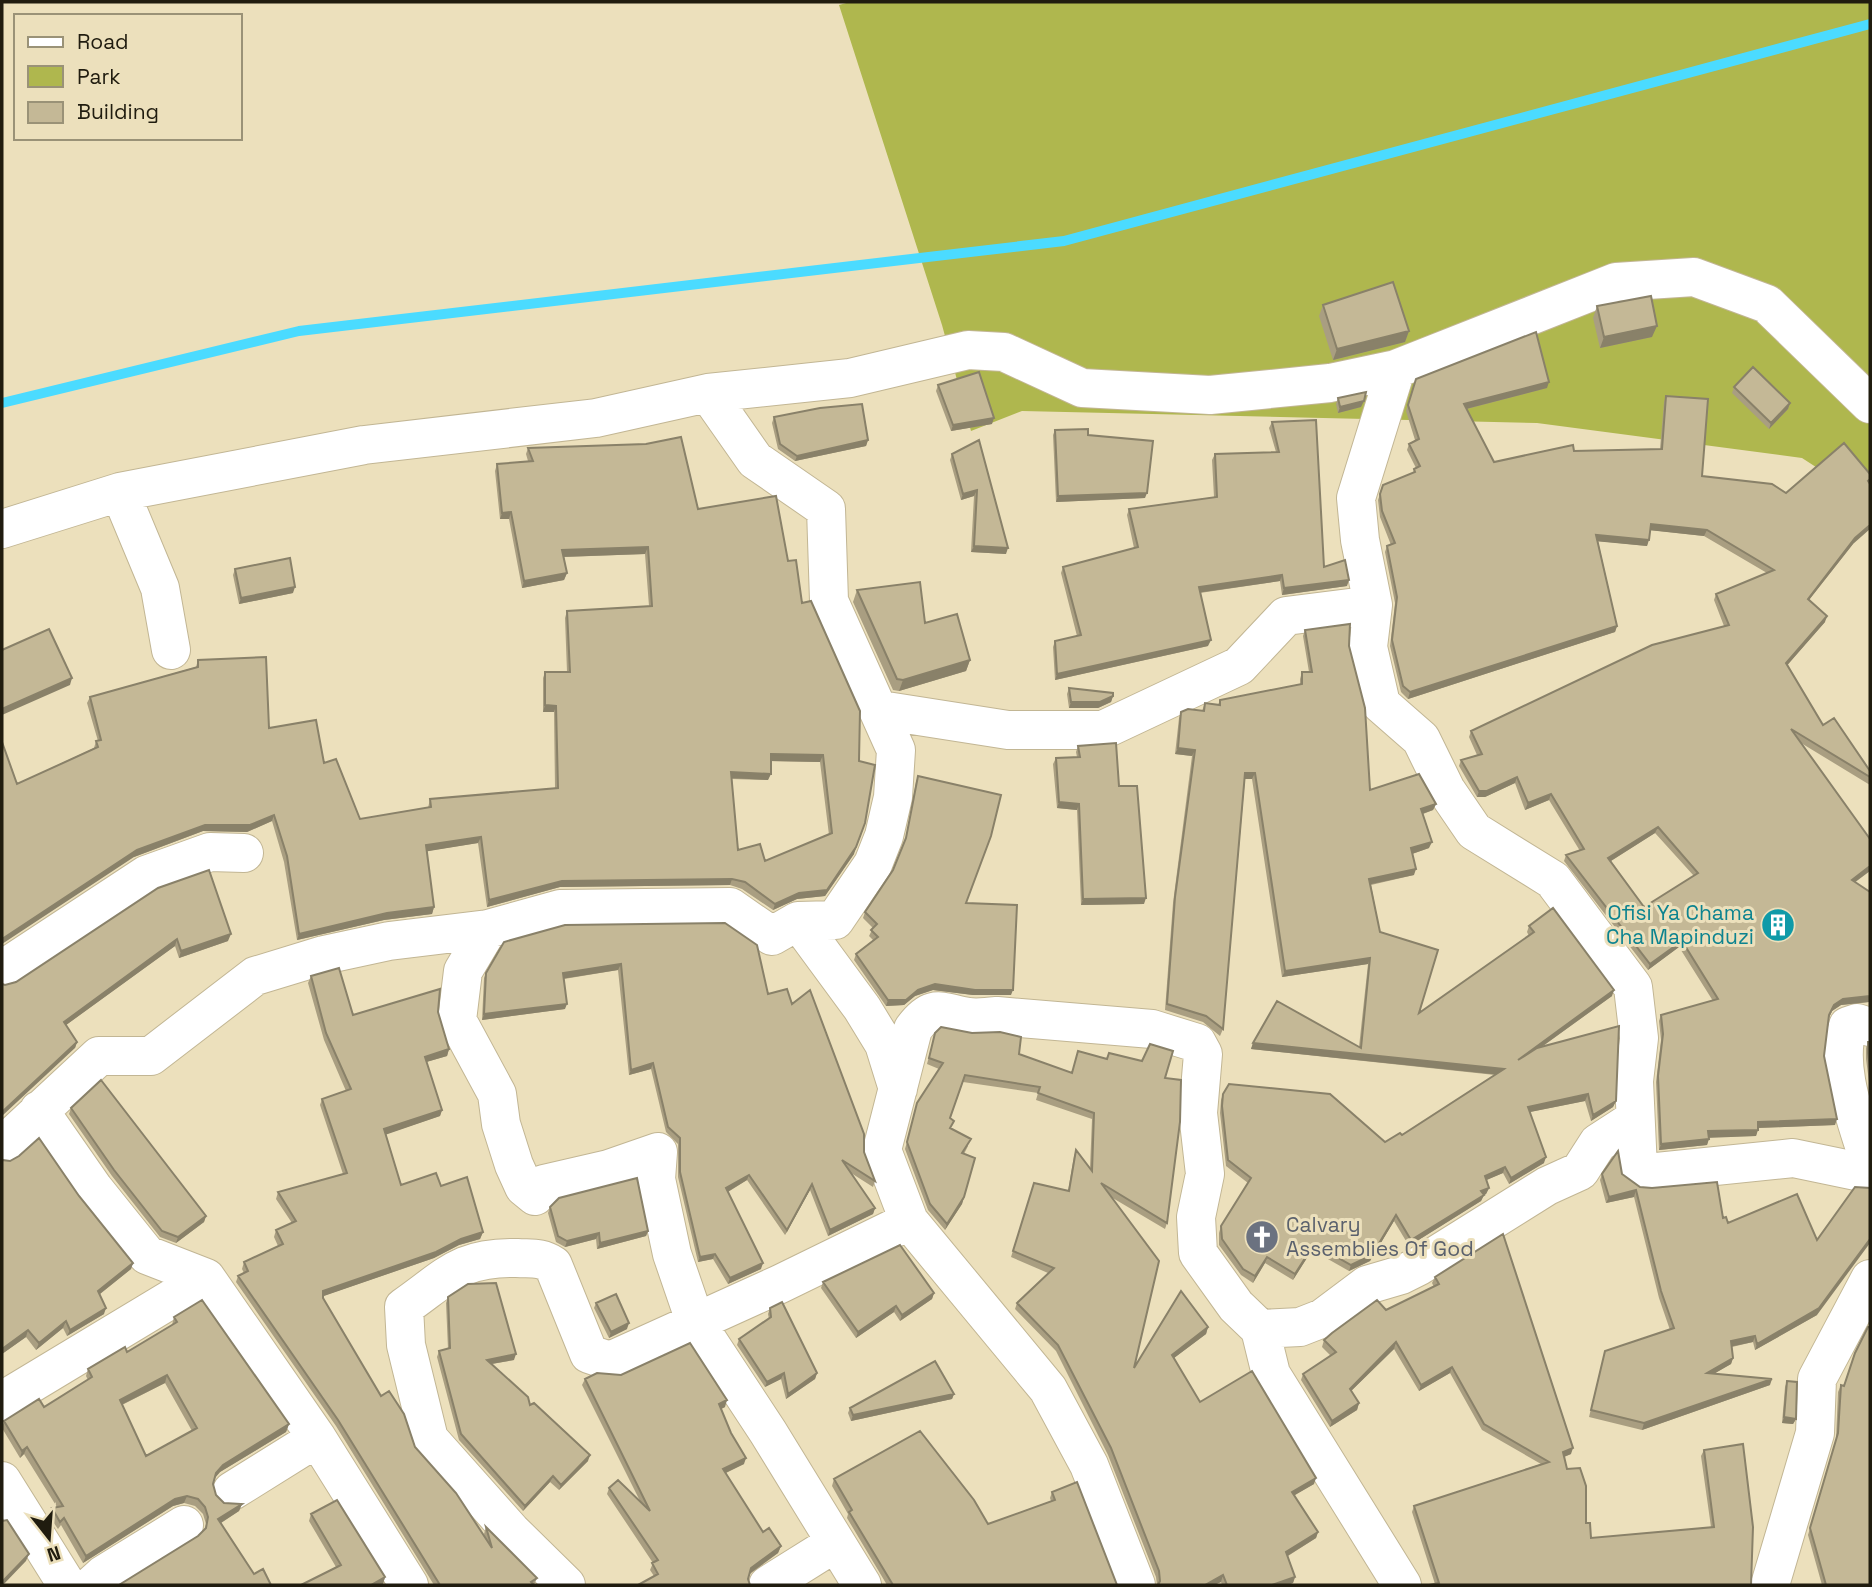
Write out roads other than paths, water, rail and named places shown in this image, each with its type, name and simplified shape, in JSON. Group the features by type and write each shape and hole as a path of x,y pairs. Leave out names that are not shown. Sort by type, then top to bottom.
{"street":[{"path":"2,529 120,492 364,445 596,418 708,393 850,378 968,350 1004,352 1082,388 1210,395 1329,383 1396,369 1616,282 1695,277 1767,304 1870,404"},
{"path":"1396,369 1356,498 1360,540 1373,605 1368,647 1381,704 1421,739 1446,790 1474,831 1553,880 1633,987 1639,1038 1634,1081 1638,1169 1642,1172 1793,1158 1870,1174"},
{"path":"2,1146 99,1056 151,1056 255,976 324,955 389,941 488,929 560,909 730,907 772,936 798,921 835,920 873,864 880,845 893,796 896,750 829,601 826,509 755,460 708,393"},
{"path":"120,492 160,588 171,650"},
{"path":"880,710 1008,730 1103,730 1239,666 1286,616 1373,605"},
{"path":"2,970 146,875 210,852 244,853"},
{"path":"798,921 877,1032 899,1091"},
{"path":"488,929 463,971 457,1020 497,1094 501,1124 524,1187 535,1196 544,1184 609,1168 658,1152 656,1179 672,1254 695,1321 768,1432 862,1585"},
{"path":"1136,1585 1089,1465 1048,1388 909,1221 881,1150 899,1091 912,1029 924,1014 939,1010 972,1018 997,1016 1152,1029 1197,1043 1203,1054 1198,1113 1205,1174 1196,1217 1198,1253 1236,1306 1260,1329 1270,1374 1402,1585"},
{"path":"1870,1027 1857,1023 1848,1026 1842,1043 1851,1099 1870,1165"},
{"path":"39,1110 94,1189 147,1255 206,1278 317,1438 409,1585"},
{"path":"1260,1329 1300,1327 1323,1318 1367,1285 1401,1275 1419,1266 1547,1186 1580,1171 1598,1143 1635,1119"},
{"path":"566,1585 511,1531 429,1439 406,1345 404,1307 458,1268 487,1257 542,1258 553,1265 589,1354 610,1361 780,1284 909,1221"},
{"path":"2,1401 206,1278"},
{"path":"1770,1585 1815,1433 1817,1379 1870,1279"},
{"path":"232,1491 317,1438"},
{"path":"2,1480 67,1585"},
{"path":"92,1585 103,1574 184,1525"},
{"path":"768,1585 835,1543"}],"waterway":[{"path":"2,403 299,331 1064,241 1870,24"}],"place":[{"name":"Ofisi Ya Chama Cha Mapinduzi","path":"1778,925"},
{"name":"Calvary Assemblies Of God","path":"1262,1237"}]}
